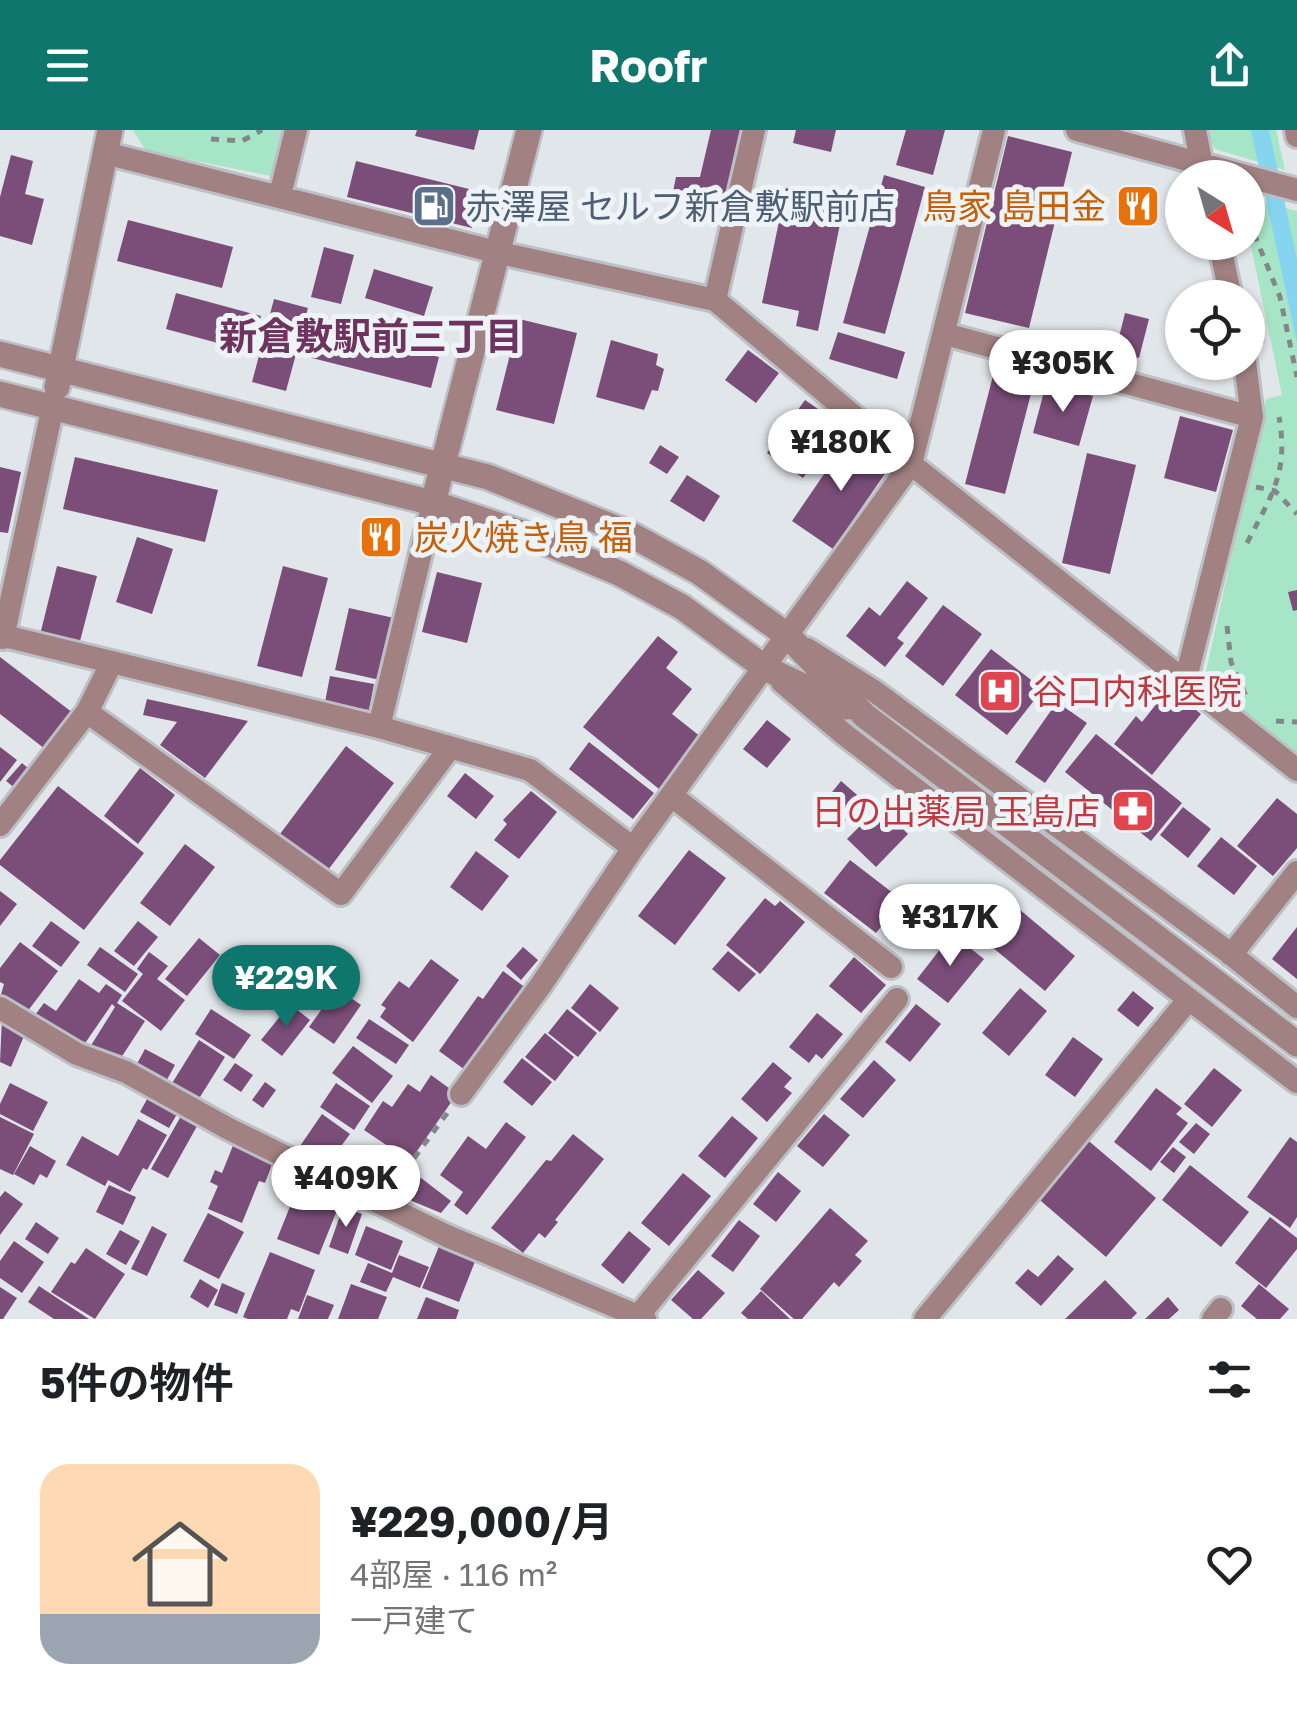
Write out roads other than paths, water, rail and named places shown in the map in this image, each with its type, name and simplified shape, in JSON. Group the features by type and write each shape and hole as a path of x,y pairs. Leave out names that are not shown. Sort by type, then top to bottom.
{"street":[{"path":"280,196 296,130"},
{"path":"380,727 529,130"},
{"path":"715,300 754,130"},
{"path":"461,1094 541,986 633,848 911,464 994,130"},
{"path":"1077,130 1169,160"},
{"path":"1194,130 1201,160"},
{"path":"633,848 530,770 380,727 2,636 108,142 280,196 500,253 715,300 911,464 1297,770"},
{"path":"1265,182 1292,188"},
{"path":"945,334 1252,417"},
{"path":"0,354 444,464 506,482 628,534 699,572 874,691 1297,1008"},
{"path":"1186,682 1252,417 1247,380"},
{"path":"0,394 433,503 522,532 619,573 682,607 766,668 845,736 1297,1082"},
{"path":"788,636 865,716 1297,1044"},
{"path":"0,825 87,712 111,664"},
{"path":"766,668 865,716"},
{"path":"87,712 341,894 449,749"},
{"path":"672,796 891,966"},
{"path":"1231,955 1297,872"},
{"path":"0,1008 78,1054 126,1072 229,1129 447,1236 642,1317 898,999"},
{"path":"925,1319 1189,999"}],"water":[{"path":"1251,130 1269,130 1297,259 1297,343 1265,195 1265,160 1257,160"}],"place":[{"name":"赤澤屋 セルフ新倉敷駅前店","path":"434,206"},
{"name":"鳥家 島田金","path":"1138,206"},
{"name":"炭火焼き鳥 福","path":"381,537"},
{"name":"谷口内科医院","path":"1000,691"},
{"name":"日の出薬局 玉島店","path":"1133,811"}],"district":[{"name":"新倉敷駅前三丁目","path":"371,335"}]}
